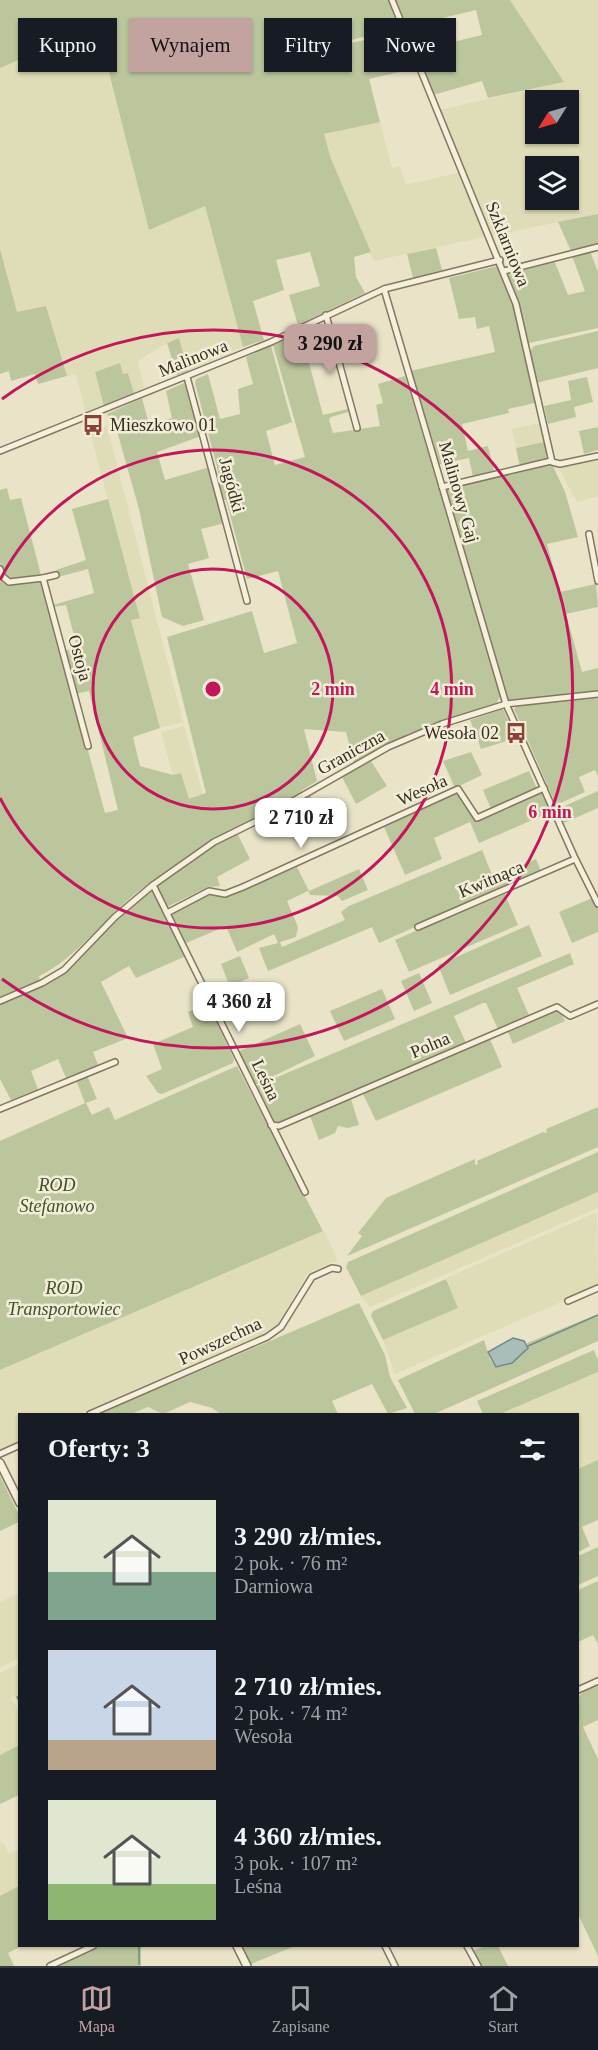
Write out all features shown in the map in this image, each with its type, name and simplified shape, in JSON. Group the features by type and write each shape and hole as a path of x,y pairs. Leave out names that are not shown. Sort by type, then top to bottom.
{"street":[{"name":"Szklarniowa","path":"392,0 504,271 524,332 551,461"},
{"path":"504,271 598,248"},
{"name":"Malinowa","path":"0,451 271,342 384,289 500,260"},
{"name":"Malinowy Gaj","path":"384,289 506,704"},
{"path":"326,315 357,428"},
{"name":"Jagódki","path":"187,377 247,601"},
{"path":"442,487 551,461 554,464 560,464 598,456"},
{"path":"589,534 598,581"},
{"path":"0,569 2,576 9,582 16,583 56,575"},
{"name":"Ostoja","path":"43,578 88,746"},
{"name":"Graniczna","path":"0,1001 42,983 64,969 116,917 153,885 214,842 267,816 388,747 442,724 506,704 598,694"},
{"path":"506,704 575,859 598,904"},
{"name":"Wesoła","path":"167,913 209,891 225,894 243,887 458,789 461,790 477,818 544,788"},
{"name":"Kwitnąca","path":"418,927 575,859"},
{"name":"Leśna","path":"153,885 305,1192"},
{"path":"591,890 598,887"},
{"name":"Polna","path":"271,1125 279,1126 557,1007 570,1016 598,1004"},
{"path":"0,1108 115,1062"},
{"name":"Powszechna","path":"92,1413 267,1337 281,1327 312,1277 332,1268 338,1269"},
{"path":"568,1301 598,1288"},
{"path":"0,1454 18,1446"},
{"path":"0,1463 18,1499"},
{"path":"579,1690 598,1681"},
{"path":"50,1966 91,1947"},
{"path":"238,1947 247,1966"},
{"path":"386,1947 395,1966"},
{"path":"468,1947 478,1966"}],"green space":[{"path":"0,0 389,0 396,18 364,18 364,37 352,40 352,18 264,18 264,72 352,72 352,43 364,40 364,72 400,72 369,79 380,122 324,134 331,159 371,252 354,257 356,277 365,293 298,325 289,295 320,286 310,252 276,260 284,290 253,301 264,340 243,347 205,206 149,230 109,72 117,72 117,18 18,18 18,60 0,68"},
{"path":"394,0 510,0 564,82 488,98 482,81 433,95 424,72 456,72 456,41 482,35 476,10 443,18 401,18"},
{"path":"510,0 598,0 598,214 491,236 440,110 525,91 525,144 579,144 579,90 528,90 563,82"},
{"path":"18,60 18,72 108,72 149,230 205,205 243,347 188,371 179,339 167,343 138,361 144,388 134,393 129,374 95,372 104,406 86,414 76,374 67,376 46,306 17,313 0,249 0,68"},
{"path":"380,122 392,168 400,166 406,185 461,172 488,236 374,261 331,159 324,134"},
{"path":"598,214 598,244 571,251 558,222"},
{"path":"436,248 442,270 413,278 407,254"},
{"path":"0,249 17,312 46,306 67,376 38,384 35,374 11,381 9,371 0,374"},
{"path":"590,251 598,272 598,328 529,343 508,273 554,260 568,295 585,291 572,256"},
{"path":"497,266 515,308 535,403 508,409 509,413 462,424 468,451 488,446 494,470 491,474 473,477 469,458 437,465 410,371 495,352 489,326 477,329 475,317 459,319 449,278"},
{"path":"598,331 598,368 536,383 530,351 534,346"},
{"path":"301,333 323,415 348,409 348,412 331,417 329,420 333,433 380,426 376,405 383,403 378,384 405,376 501,695 496,704 407,734 408,737 354,764 346,732 304,729 317,781 301,791 302,794 159,876 127,900 67,958 39,976 40,981 0,999 0,580 15,585 42,581 105,813 118,810 89,691 75,694 65,651 77,647 66,605 53,607 53,605 94,593 88,569 58,577 56,570 86,560 72,509 108,499 140,618 131,620 160,728 133,737 140,766 173,775 181,773 189,799 206,793 167,637 252,611 264,653 297,643 278,571 247,579 226,500 222,500 217,467 195,383 196,379 208,374 220,419 240,414 238,389 253,384 246,357 271,346 292,422 266,431 275,465 305,457 273,345"},
{"path":"179,338 188,371 177,375 167,343"},
{"path":"120,363 123,374 128,373 134,393 104,406 95,372"},
{"path":"587,377 593,402 574,407 576,417 548,424 544,406 571,400 568,381"},
{"path":"184,383 188,386 201,436 157,452 165,480 210,467 225,523 201,529 209,558 188,564 204,620 183,626 162,617 139,509 117,431 107,414 142,398 149,424 172,418 166,391"},
{"path":"540,423 544,442 516,448 512,429"},
{"path":"107,426 183,722 160,728 131,620 140,617 90,433"},
{"path":"598,427 598,450 584,454 579,431"},
{"path":"544,442 547,459 545,462 520,467 516,448"},
{"path":"598,458 598,496 577,502 558,467"},
{"path":"552,464 565,492 578,537 547,544 560,592 596,584 598,607 566,614 582,672 598,668 598,691 509,702 445,492 449,487"},
{"path":"7,488 10,500 21,498 41,575 16,580 3,574 0,562 0,490"},
{"path":"598,696 598,776 595,770 579,777 585,792 556,805 514,709 517,706"},
{"path":"503,709 516,738 481,749 470,720"},
{"path":"184,726 203,794 189,799 181,773 173,775 161,732"},
{"path":"471,752 482,775 455,788 443,761"},
{"path":"371,761 387,786 356,804 342,777"},
{"path":"529,771 537,789 491,809 483,790"},
{"path":"459,791 474,820 542,792 551,812 479,843 470,822 434,838 442,859 405,875 384,827"},
{"path":"598,791 598,808 564,823 558,809"},
{"path":"310,795 325,820 304,831 290,807"},
{"path":"237,833 250,859 217,877 220,886 208,887 167,907 157,886 216,842"},
{"path":"482,850 493,877 536,859 541,871 379,943 372,927 268,971 259,948 278,943 274,934 237,952 226,926 184,944 171,915 209,894 225,897 297,867 309,891 359,869 368,890 342,901 338,896 310,895 308,891 287,901 298,927 296,937 280,942 282,947 345,920 341,912 349,906"},
{"path":"150,891 155,892 186,956 136,978 129,966 101,982 128,1038 93,1052 99,1067 67,1080 58,1059 31,1071 39,1092 33,1095 31,1092 11,1100 0,1079 0,1003 71,967 133,904"},
{"path":"504,892 518,925 409,972 395,940"},
{"path":"593,899 598,909 598,932 572,943 559,912"},
{"path":"529,925 542,956 450,995 438,965"},
{"path":"570,953 574,964 517,988 529,1015 498,1029 486,1003 483,1003 454,1016 466,1043 278,1124 271,1121 254,1087"},
{"path":"240,956 249,978 230,987 221,964"},
{"path":"419,973 432,1003 414,1011 401,981"},
{"path":"382,989 395,1019 344,1041 330,1011"},
{"path":"208,1004 234,1059 233,1063 162,1094 158,1093 146,1076 162,1069 153,1044 193,1027 188,1012"},
{"path":"556,1011 561,1013 565,1021 513,1044 508,1032"},
{"path":"300,1024 315,1056 253,1086 237,1052"},
{"path":"490,1039 502,1067 376,1121 363,1094"},
{"path":"237,1066 323,1231 0,1370 0,1141 85,1103 76,1080 87,1075 97,1099 86,1103 92,1115 109,1107 115,1120"},
{"path":"351,1099 359,1125 348,1128 338,1126 335,1133 319,1140 310,1116"},
{"path":"598,1107 598,1147 347,1256 362,1236 358,1233 386,1198 475,1159 475,1165 478,1164 477,1161 543,1132 547,1133 546,1129"},
{"path":"598,1152 598,1192 361,1296 346,1267 348,1262"},
{"path":"598,1192 598,1208 370,1307 361,1296"},
{"path":"597,1212 598,1286 395,1374 383,1340 458,1308 446,1278"},
{"path":"324,1231 338,1260 308,1273 275,1329 80,1413 18,1413 18,1441 0,1450 0,1370"},
{"path":"446,1279 458,1308 383,1340 371,1316 373,1311"},
{"path":"359,1303 385,1355 390,1377 407,1408 387,1413 372,1384 332,1401 338,1413 220,1413 212,1408 190,1402 165,1413 148,1407 133,1413 101,1413"},
{"path":"598,1314 598,1341 436,1413 414,1413 398,1380 484,1340 490,1359 496,1367 528,1348 527,1343"},
{"path":"594,1350 598,1360 598,1372 502,1413 483,1413 477,1401"},
{"path":"598,1372 598,1460 579,1469 579,1413 502,1413"},
{"path":"598,1460 598,1520 582,1527 590,1546 579,1552 579,1469"},
{"path":"0,1476 18,1513 18,1522 0,1531"},
{"path":"598,1547 598,1576 579,1585 579,1556"},
{"path":"598,1581 598,1644 593,1635 579,1642 579,1590"},
{"path":"18,1593 18,1659 0,1668 0,1602"},
{"path":"18,1664 18,1696 11,1698 18,1710 18,1746 0,1755 0,1673"},
{"path":"598,1685 598,1720 583,1727 598,1759 598,1956 579,1916 579,1697 584,1691"},
{"path":"18,1746 18,1795 0,1804 0,1755"},
{"path":"3,1842 9,1854 18,1850 18,1887 0,1896 0,1843"},
{"path":"18,1887 18,1947 20,1947 8,1953 14,1966 0,1966 0,1896"},
{"path":"96,1947 141,1947 141,1966 54,1966"},
{"path":"242,1947 293,1947 251,1964"},
{"path":"483,1947 498,1947 508,1966 480,1966 472,1951"}],"shaded area":[{"path":"513,1338 524,1341 528,1348 512,1363 496,1367 488,1352"}],"waterway":[{"path":"528,1346 598,1315"},
{"path":"139,1947 139,1964"}],"place":[{"name":"Mieszkowo 01","path":"93,425"},
{"name":"Wesoła 02","path":"516,733"}],"park label":[{"name":"ROD Stefanowo","path":"57,1195"},
{"name":"ROD Transportowiec","path":"64,1298"}]}
